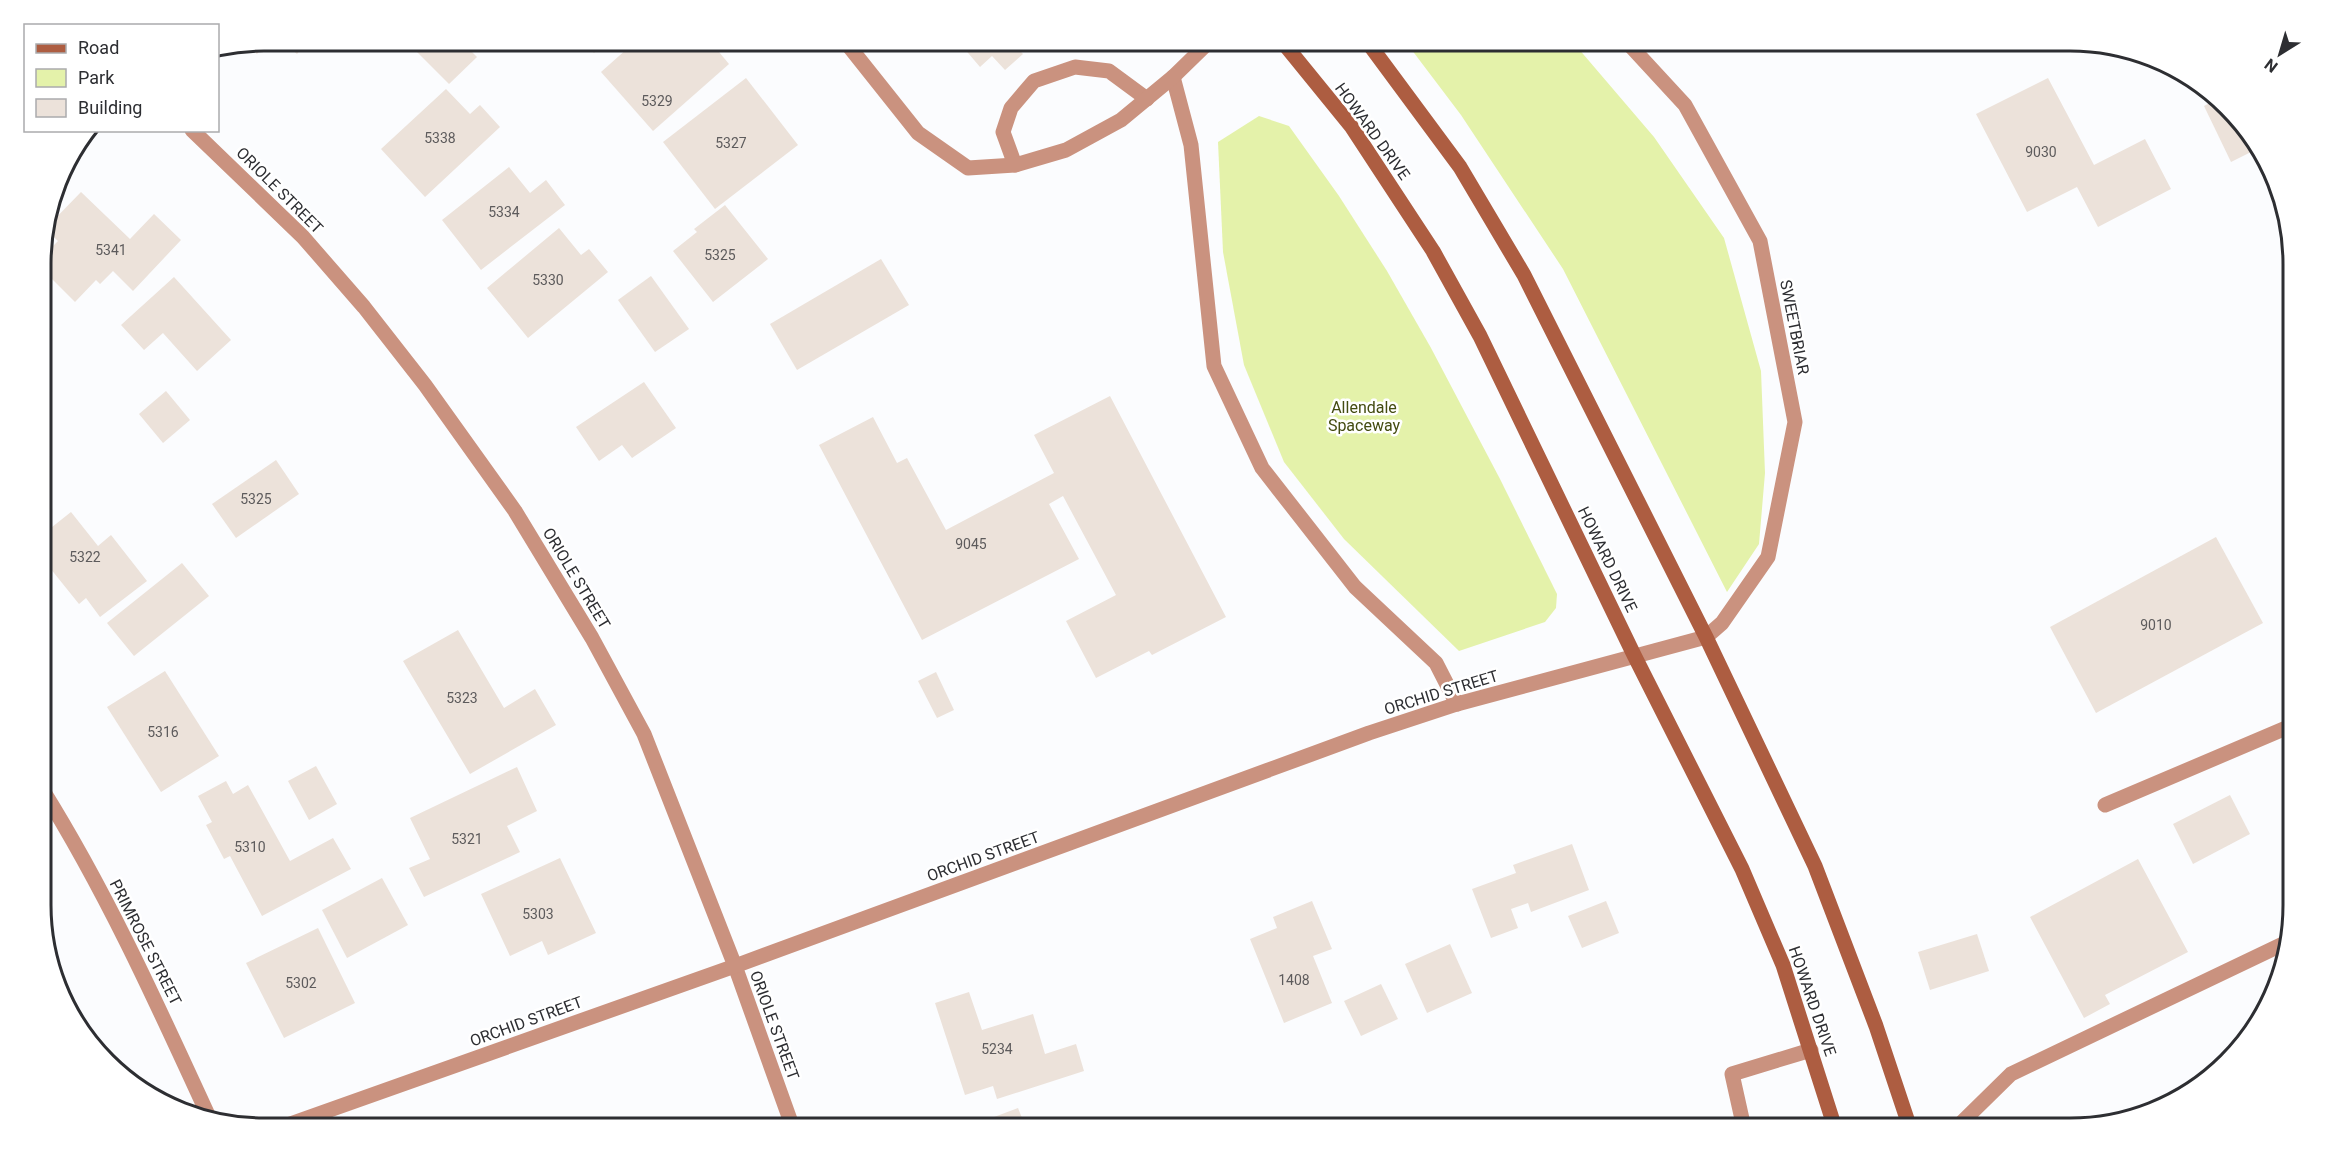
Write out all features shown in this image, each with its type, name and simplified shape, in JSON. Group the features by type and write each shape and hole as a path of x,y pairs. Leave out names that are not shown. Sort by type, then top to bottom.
{"main road":[{"name":"HOWARD DRIVE","path":"1290,51 1351,126 1433,251 1480,336 1634,655 1742,869 1783,965 1832,1118"},
{"path":"1374,51 1460,167 1524,275 1706,637 1815,866 1876,1026 1907,1118"}],"street":[{"path":"853,51 918,133 968,168 1015,165 1066,150 1121,120 1173,77 1200,51"},
{"name":"SWEETBRIAR","path":"1635,51 1685,105 1760,242 1795,422 1768,557 1722,623 1706,637"},
{"path":"1015,165 1003,132 1011,108 1034,81 1075,68 1109,71 1147,99"},
{"path":"1173,77 1191,145 1214,366 1262,468 1355,587 1436,663 1457,704"},
{"name":"ORIOLE STREET","path":"194,132 303,237 364,308 431,393 515,511 592,638 644,734 735,966 789,1118"},
{"name":"ORCHID STREET","path":"307,1118 735,966 1369,733 1457,704 1706,637"},
{"path":"2105,805 2283,729"},
{"name":"PRIMROSE STREET","path":"51,803 133,950 205,1110"},
{"path":"1966,1118 2011,1074 2279,946"},
{"path":"1742,1118 1732,1074 1811,1050"}],"green space":[{"path":"1413,51 1581,51 1654,137 1724,238 1761,371 1765,473 1759,544 1727,592 1563,269 1461,115"},
{"name":"Allendale Spaceway","path":"1259,116 1289,126 1339,196 1387,271 1431,348 1557,594 1556,608 1545,622 1459,651 1344,539 1284,462 1244,365 1223,252 1218,142"}],"building":[{"path":"416,51 471,51 477,57 449,84"},
{"path":"625,51 718,51 729,64 653,131 601,72"},
{"path":"966,51 1020,51 1023,54 1005,70 992,56 980,67"},
{"path":"746,78 798,145 715,209 663,142"},
{"path":"2048,78 2094,165 2145,139 2171,189 2098,227 2077,187 2027,212 1976,114"},
{"path":"446,89 470,114 480,105 500,127 425,197 381,149"},
{"path":"2210,104 2239,134 2251,152 2231,162 2204,106"},
{"path":"509,167 530,193 546,180 565,205 481,270 442,220"},
{"path":"81,192 130,239 154,214 181,240 133,291 113,271 100,284 96,280 75,302 51,278 51,248 58,241 53,236 56,218"},
{"path":"725,205 768,259 713,302 673,251 697,232 694,229"},
{"path":"559,228 581,255 589,249 608,272 528,338 487,288"},
{"path":"881,259 909,305 797,370 770,324"},
{"path":"651,276 689,329 655,352 618,300"},
{"path":"174,277 231,340 197,371 163,333 144,350 121,325"},
{"path":"644,382 676,428 632,458 622,445 599,461 576,427"},
{"path":"166,391 190,420 163,443 139,414"},
{"path":"1110,396 1226,617 1152,655 1149,651 1096,678 1066,621 1116,595 1063,496 1049,504 1079,559 922,640 819,445 873,417 897,463 907,458 946,530 1054,473 1034,435"},
{"path":"276,460 299,494 236,538 212,504"},
{"path":"71,512 98,546 111,535 147,581 100,617 86,598 79,604 51,569 51,528"},
{"path":"2216,537 2263,623 2096,713 2050,627"},
{"path":"182,563 209,596 134,656 107,623"},
{"path":"458,630 504,708 535,689 556,725 470,774 403,661"},
{"path":"165,671 219,756 161,792 107,707"},
{"path":"936,672 954,710 937,718 918,681"},
{"path":"316,766 337,804 309,820 288,781"},
{"path":"517,767 537,811 507,826 520,852 424,897 409,868 430,859 410,818"},
{"path":"226,781 233,794 248,785 290,861 333,838 351,869 262,916 230,856 224,859 206,825 212,822 198,796"},
{"path":"2230,795 2250,834 2193,864 2173,824"},
{"path":"1572,844 1589,890 1531,912 1528,903 1511,909 1518,928 1491,938 1472,889 1516,873 1513,865"},
{"path":"560,858 596,933 548,955 542,941 510,956 481,894"},
{"path":"2138,859 2188,952 2105,995 2110,1004 2084,1018 2030,917"},
{"path":"382,878 408,925 347,958 322,910"},
{"path":"1312,901 1332,949 1313,956 1332,1003 1284,1023 1250,939 1277,928 1273,917"},
{"path":"1606,901 1619,933 1582,948 1568,916"},
{"path":"318,928 355,1003 284,1038 246,963"},
{"path":"1977,934 1989,971 1930,990 1918,952"},
{"path":"1450,944 1472,993 1427,1013 1405,964"},
{"path":"1381,984 1398,1019 1361,1036 1344,1001"},
{"path":"969,992 982,1030 1033,1014 1045,1054 1076,1044 1084,1071 997,1099 993,1086 965,1095 935,1003"},
{"path":"1018,1108 1022,1118 992,1118"}]}
